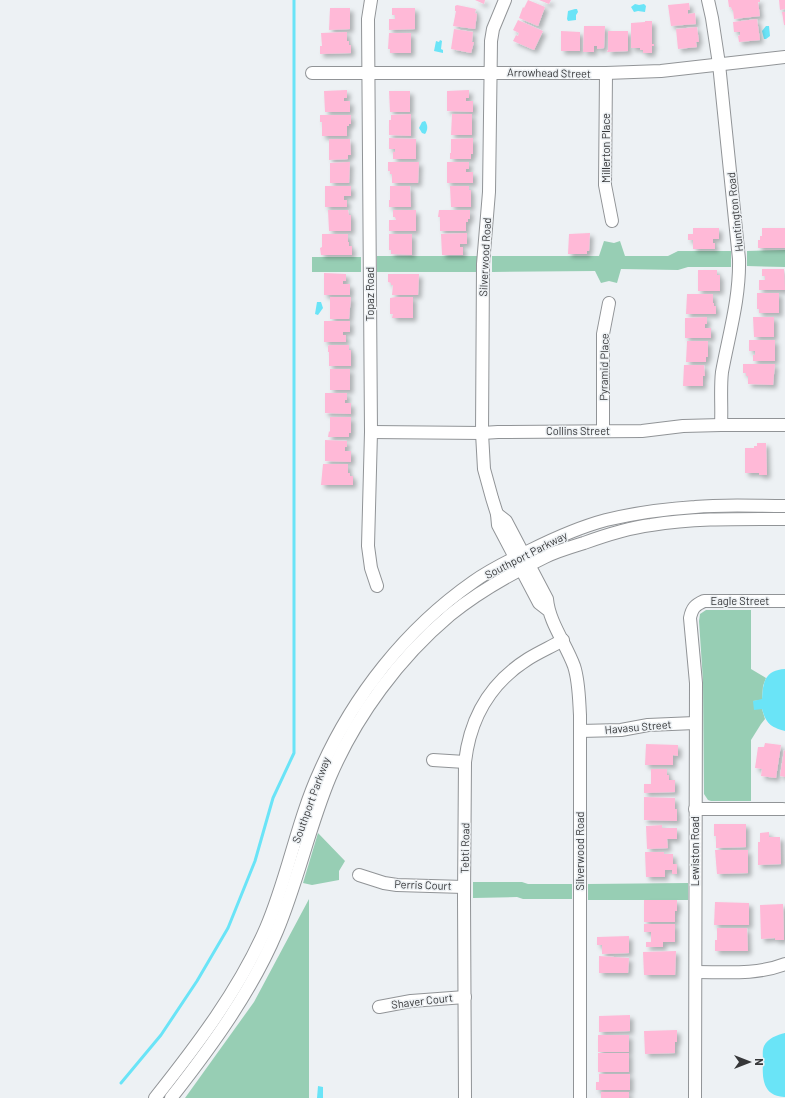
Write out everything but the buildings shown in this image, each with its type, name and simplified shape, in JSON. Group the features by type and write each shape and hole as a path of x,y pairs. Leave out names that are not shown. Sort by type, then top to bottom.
{"street":[{"name":"Topaz Road","path":"371,0 368,19 370,432 368,546 371,568 377,586"},
{"name":"Silverwood Road","path":"504,0 493,29 491,41 489,192 483,264 482,433 484,469 497,514 498,524 519,555 539,603 548,610 563,640 574,667 579,687 580,1098"},
{"name":"Huntington Road","path":"708,0 719,64 740,280 722,374 721,425"},
{"name":"Arrowhead Street","path":"312,73 606,73 661,71 785,56"},
{"name":"Millerton Place","path":"606,73 605,185 612,221"},
{"name":"Pyramid Place","path":"603,431 603,334 609,303"},
{"name":"Collins Street","path":"370,432 482,433 642,431 683,426 785,425"},
{"name":"Southport Parkway","path":"155,1098 184,1062 223,1006 246,968 266,927 283,881 319,772 333,742 356,703 382,668 410,636 443,605 474,581 519,555 562,535 605,521 650,512 696,506 785,506"},
{"name":"Southport Parkway","path":"171,1098 194,1069 229,1019 256,974 277,932 330,777 344,748 366,709 392,675 419,644 451,614 495,584 546,556 609,534 650,525 697,520 785,519"},
{"name":"Eagle Street","path":"696,604 709,601 785,601"},
{"name":"Lewiston Road","path":"695,1098 696,683 690,618 696,604"},
{"name":"Tebti Road","path":"465,1098 464,887 466,762 470,734 477,714 496,687 512,670 528,659 563,640"},
{"name":"Havasu Street","path":"580,731 621,730 648,725 695,723"},
{"path":"433,760 466,762"},
{"path":"695,809 783,809"},
{"name":"Perris Court","path":"359,875 384,883 397,885 464,887"},
{"path":"696,972 762,970 773,969 785,964"},
{"name":"Shaver Court","path":"380,1007 411,1001 465,997"}],"green space":[{"path":"604,241 614,243 620,241 625,256 668,256 678,251 731,251 731,267 688,267 678,270 621,269 617,283 609,281 601,283 595,271 492,272 492,256 599,256"},
{"path":"785,250 785,267 747,266 747,251"},
{"path":"377,256 477,256 477,272 377,272"},
{"path":"312,257 361,257 361,272 312,272"},
{"path":"706,610 751,610 751,669 766,678 763,686 762,700 753,701 762,709 765,719 751,740 751,801 711,801 708,800 704,794 703,681 699,621 700,614"},
{"path":"318,833 345,861 339,871 339,880 312,885 303,883"},
{"path":"473,882 572,884 572,899 523,899 517,897 473,898"},
{"path":"688,883 688,900 588,900 588,884"},
{"path":"309,899 309,1098 185,1098 254,1002"}],"water":[{"path":"635,4 644,4 646,6 645,12 634,12 631,7"},
{"path":"577,9 578,12 576,15 576,20 568,21 568,11"},
{"path":"766,26 769,26 770,36 764,39 762,31"},
{"path":"440,40 442,41 441,49 443,50 443,53 434,51 436,41 439,42"},
{"path":"425,121 427,126 427,131 425,134 422,133 419,128 422,122"},
{"path":"317,302 321,302 323,308 318,315 315,314"},
{"path":"785,669 785,731 769,724 762,709 754,710 753,701 762,699 764,682 769,674"},
{"path":"785,1033 784,1097 777,1096 772,1093 765,1085 763,1074 763,1049 770,1039"},
{"path":"318,1086 323,1087 323,1098 317,1098"}],"waterway":[{"path":"121,1083 161,1035 197,981 228,928 255,861 273,798 294,753 294,0"}]}
